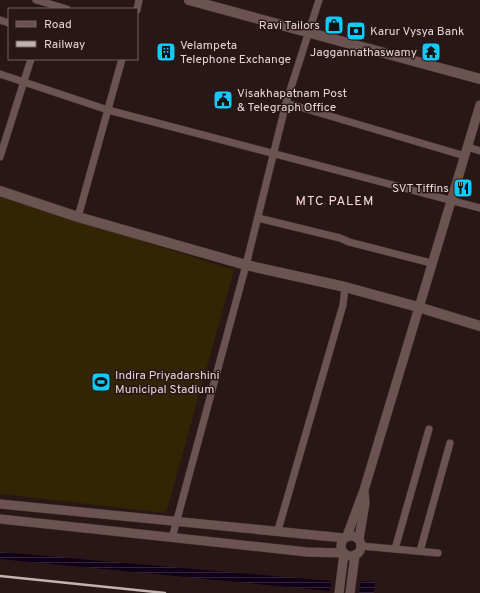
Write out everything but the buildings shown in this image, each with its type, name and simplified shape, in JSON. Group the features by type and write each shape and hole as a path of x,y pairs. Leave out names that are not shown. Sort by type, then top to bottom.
{"main road":[{"path":"189,0 480,79"},
{"path":"0,191 78,217 246,265 345,287 480,326"}],"street":[{"path":"36,0 64,8"},
{"path":"172,538 246,265 275,154 286,103 319,0"},
{"path":"0,157 31,60"},
{"path":"78,217 122,60"},
{"path":"0,74 108,110 480,208"},
{"path":"286,103 465,156"},
{"path":"339,593 343,553 340,543 345,537 364,490 450,200 468,147 480,105"},
{"path":"468,147 480,151"},
{"path":"258,218 432,263"},
{"path":"278,530 343,305 345,287"},
{"path":"395,549 429,429"},
{"path":"420,551 450,443"},
{"path":"0,519 307,552 343,553 349,556 355,555 359,552 365,503 364,490"},
{"path":"0,504 345,537 353,535 360,542 395,549 438,553"},
{"path":"350,593 355,555"}],"shaded area":[{"name":"Indira Priyadarshini Municipal Stadium","path":"0,196 234,270 166,513 0,494"},
{"path":"0,552 331,581 330,591 0,559"},
{"path":"361,581 375,582 374,593 359,593"}],"railway":[{"path":"0,576 165,593"}],"place":[{"name":"Ravi Tailors","path":"334,25"},
{"name":"Karur Vysya Bank","path":"356,31"},
{"name":"Velampeta Telephone Exchange","path":"166,52"},
{"name":"Jaggannathaswamy","path":"431,52"},
{"name":"Visakhapatnam Post & Telegraph Office","path":"223,100"},
{"name":"SVT Tiffins","path":"463,188"},
{"name":"Indira Priyadarshini Municipal Stadium","path":"101,382"}],"district":[{"name":"MTC PALEM","path":"335,200"}]}
